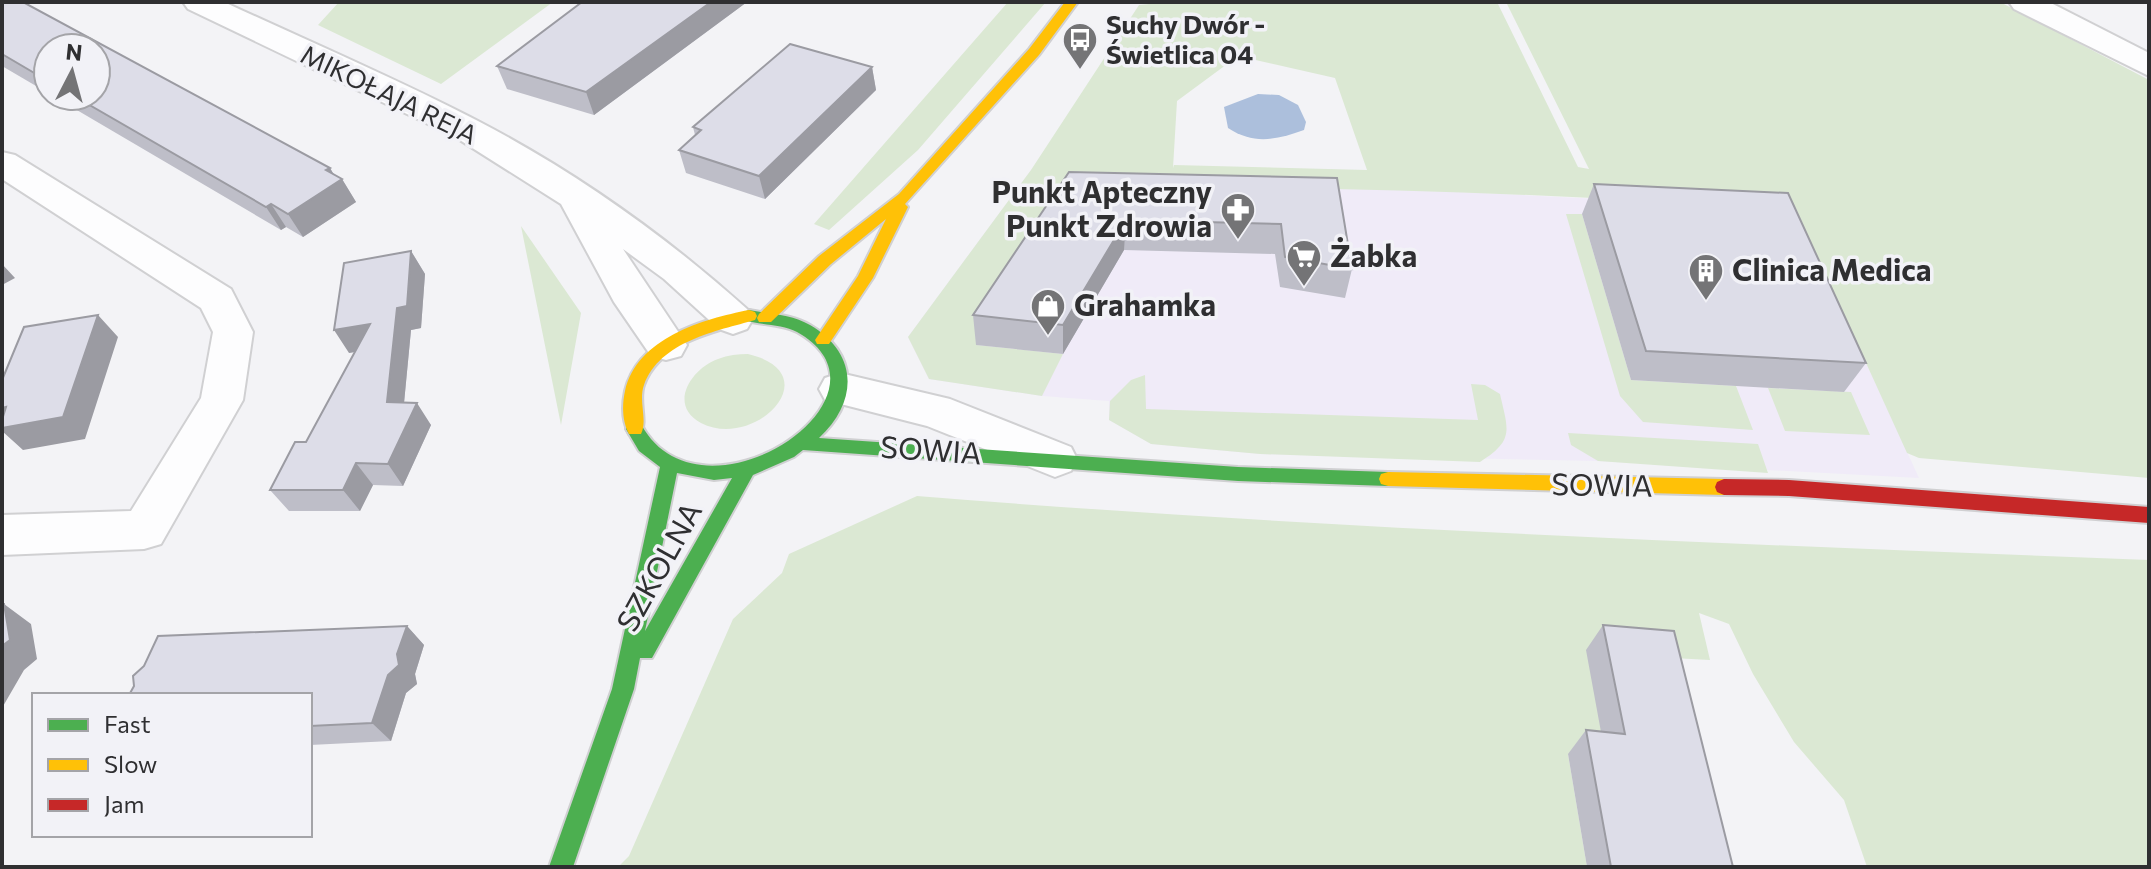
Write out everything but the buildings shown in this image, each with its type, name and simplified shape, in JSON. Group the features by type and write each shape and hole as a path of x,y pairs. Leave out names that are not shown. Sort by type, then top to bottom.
{"street":[{"name":"MIKOŁAJA REJA","path":"199,2 467,129 574,196 749,318"},
{"path":"749,318 904,197 1034,52 1072,2"},
{"path":"2025,2 2149,66"},
{"path":"2,163 217,299 233,332 222,400 144,530 2,535"},
{"name":"MIKOŁAJA REJA","path":"574,196 628,292 666,345"},
{"path":"823,340 865,278 904,197"},
{"path":"749,318 804,327 823,340 837,358 842,379 838,402 826,425 807,444 777,461 745,472 715,474 670,463 643,445 632,426 629,405 635,383 648,363 666,345 692,330 749,318"},
{"name":"SOWIA","path":"840,389 935,411 1055,459"},
{"name":"SOWIA","path":"807,444 1238,474 1556,485 1789,488 2149,515"},
{"name":"SZKOLNA","path":"561,867 623,689 670,463"},
{"name":"SZKOLNA","path":"623,689 745,472"}],"shaded area":[{"path":"1031,170 1796,209 1919,478 1598,461 1260,454 1151,444 1109,420 1109,401 1042,396 929,379 908,337"}],"green space":[{"path":"339,2 553,2 441,84 318,25"},
{"path":"1008,2 1046,2 918,150 829,230 814,224"},
{"path":"1170,2 1497,2 1578,167 1589,169 1506,2 2000,2 2149,80 2149,478 1919,458 1907,453 1796,209 1347,189 1077,190 977,345 1063,354 1042,396 929,379 908,337 1031,170 1139,5","holes":["1238,56 1335,78 1367,170 1174,165 1173,168 1177,101"]},
{"path":"1566,214 1582,214 1631,380 1736,386 1753,430 1643,422 1620,396"},
{"path":"521,226 581,313 561,425"},
{"path":"748,354 772,364 783,377 784,392 776,406 761,419 742,427 722,429 701,423 691,415 685,397 692,378 708,364 722,358"},
{"path":"1145,375 1146,409 1478,420 1471,384 1485,385 1500,394 1506,433 1499,447 1480,462 1260,454 1151,444 1109,420 1110,401 1131,380"},
{"path":"1768,388 1851,392 1870,435 1785,431"},
{"path":"1568,433 1758,444 1768,473 1598,461 1571,445"},
{"path":"917,496 1379,527 2149,560 2149,867 1867,867 1844,800 1794,742 1753,674 1729,624 1699,613 1710,660 1654,657 1606,757 1568,754 1587,867 618,867 629,856 733,619 782,573 789,554"}],"water":[{"path":"1258,94 1279,95 1298,105 1306,122 1304,130 1256,139 1228,128 1224,107"}],"traffic: fast":[{"path":"635,429 645,446 662,459 674,465 714,473 753,468 788,452 816,430 835,403 841,375 831,349 803,328 749,316"},
{"path":"807,444 1238,474 1388,479"},
{"path":"561,867 623,689 670,463"},
{"path":"645,651 745,472"}],"traffic: slow":[{"path":"765,318 825,260 904,197 1034,52 1072,2"},
{"path":"823,340 865,278 900,207"},
{"path":"635,429 631,404 636,383 647,365 683,337 705,327 749,316"},
{"path":"1388,479 1724,487"}],"traffic: jam":[{"path":"1724,487 1789,488 2149,515"}],"place":[{"name":"Suchy Dwór - Świetlica 04","path":"1080,71"},
{"name":"Punkt Apteczny Punkt Zdrowia","path":"1238,241"},
{"name":"Żabka","path":"1304,288"},
{"name":"Clinica Medica","path":"1706,302"},
{"name":"Grahamka","path":"1048,337"}]}
